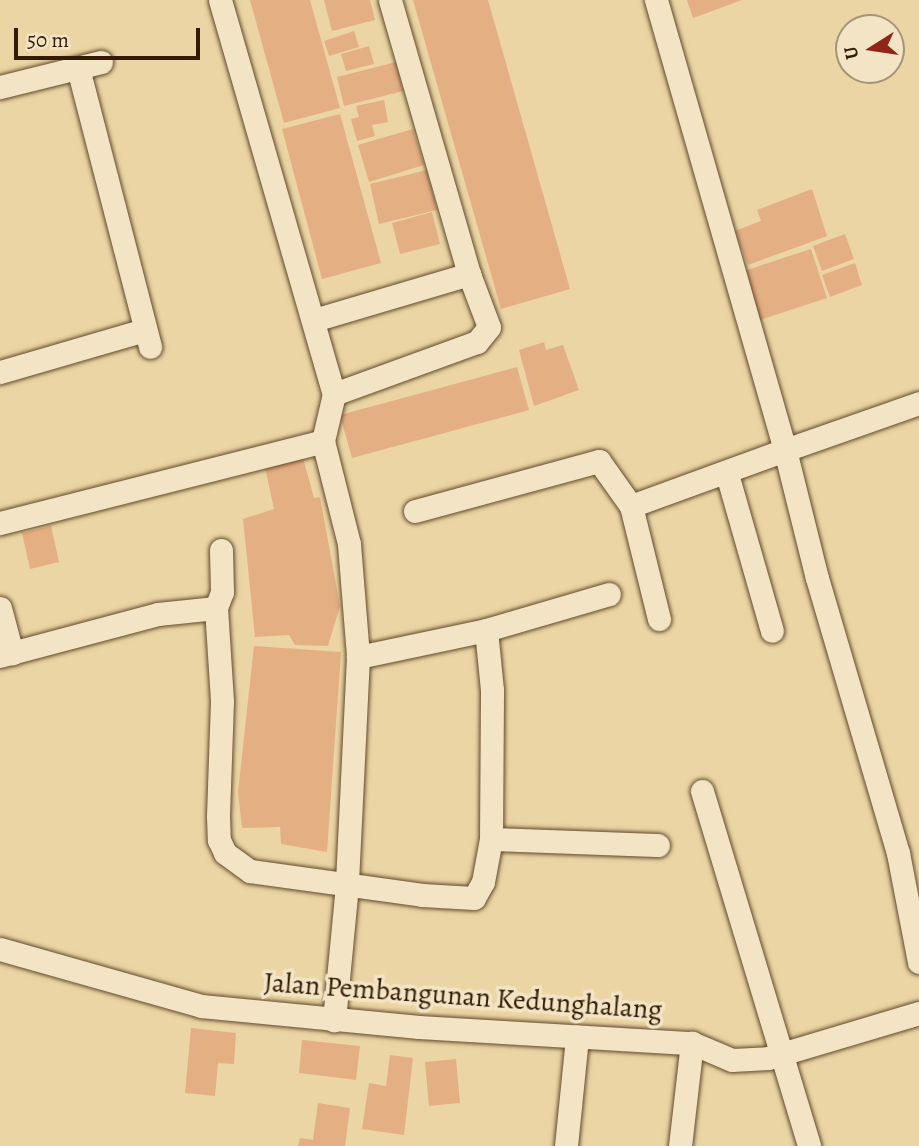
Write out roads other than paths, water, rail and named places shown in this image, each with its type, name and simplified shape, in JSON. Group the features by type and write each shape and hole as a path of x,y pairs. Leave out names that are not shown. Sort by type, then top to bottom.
{"street":[{"path":"220,0 334,394 323,441 349,544 358,657 347,885 334,1020"},
{"path":"334,394 483,338 488,320 469,274 390,0"},
{"path":"656,0 785,450 817,578 898,853 919,962"},
{"path":"0,87 101,62"},
{"path":"0,372 148,338 78,68"},
{"path":"314,320 469,274"},
{"path":"631,506 727,474 785,450 919,403"},
{"path":"0,523 323,441"},
{"path":"415,511 599,461 631,506 659,619"},
{"path":"727,474 772,631"},
{"path":"221,550 222,592 216,608 222,701 219,840 237,865 250,871 347,885 474,898 483,882 491,839 492,690 486,630"},
{"path":"358,657 486,630 609,594"},
{"path":"0,608 6,655 159,614 216,608"},
{"path":"702,791 809,1146"},
{"path":"491,839 658,845"},
{"name":"Jalan Pembangunan Kedunghalang","path":"0,949 201,1006 334,1020 692,1043 732,1060 781,1053 919,1013"},
{"path":"566,1146 577,1037"},
{"path":"680,1146 692,1043"}]}
